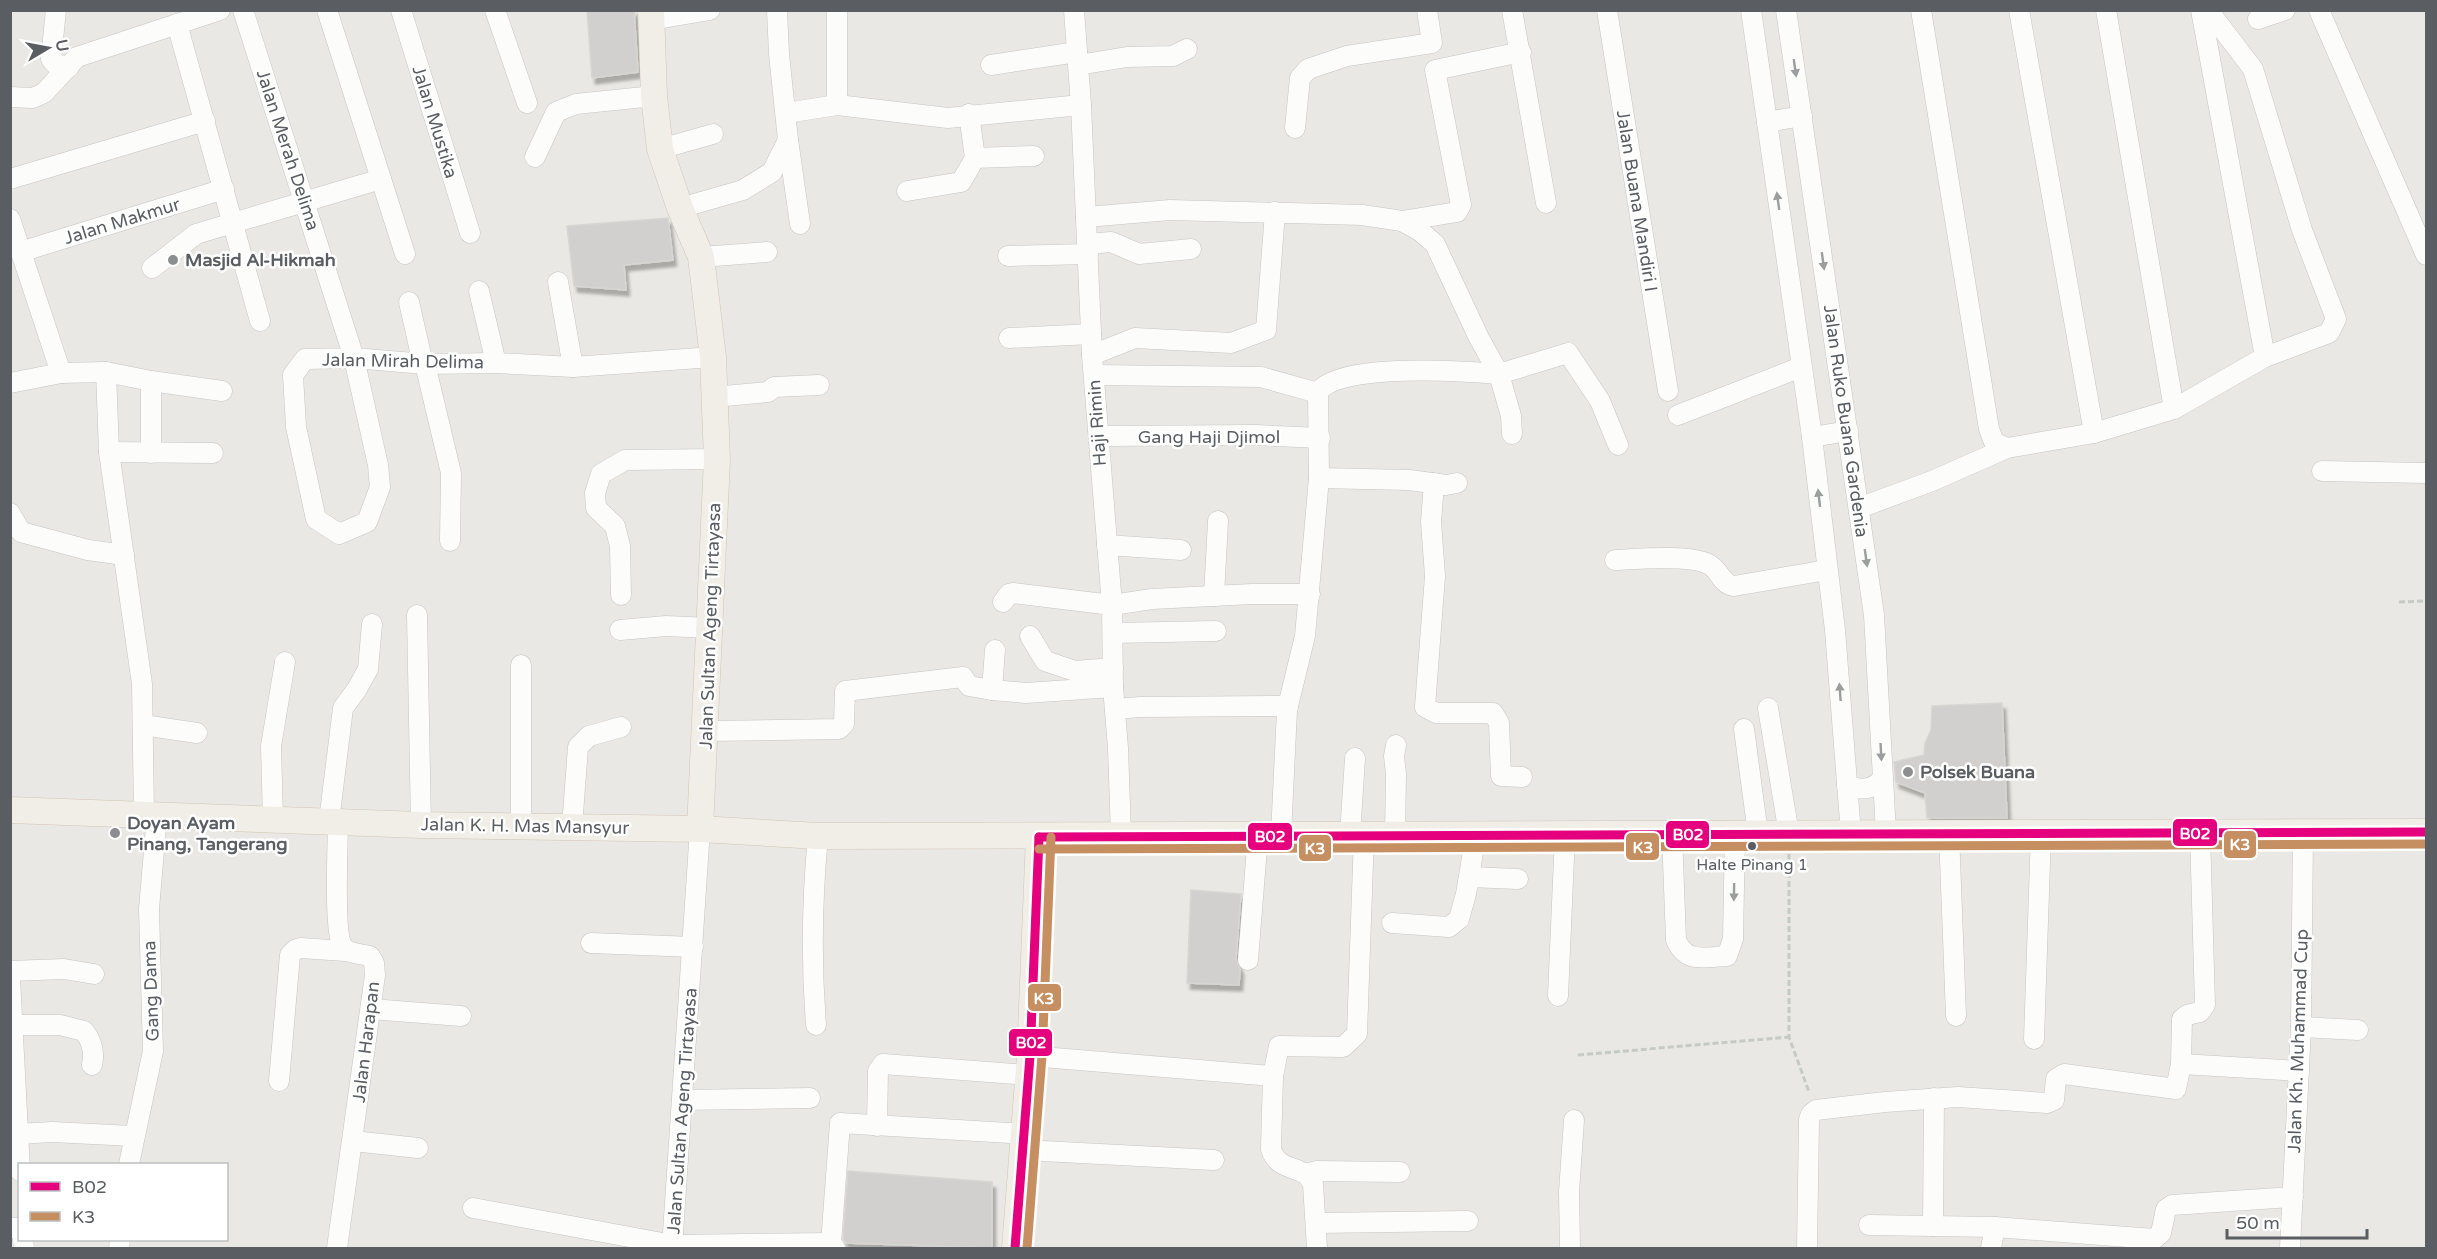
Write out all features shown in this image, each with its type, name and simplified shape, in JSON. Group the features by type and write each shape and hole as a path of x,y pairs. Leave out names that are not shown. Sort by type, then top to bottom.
{"main road":[{"name":"Jalan Sultan Ageng Tirtayasa","path":"651,15 654,96 660,148 680,208 701,257 713,357 717,459 700,829"},
{"name":"Jalan K. H. Mas Mansyur","path":"10,810 421,825 700,829 818,836 2427,832"},
{"path":"1015,1248 1029,1065 1040,837"}],"street":[{"path":"56,10 51,59 55,64 69,67"},
{"path":"10,98 33,98 44,93 77,57 220,10"},
{"name":"Jalan Merah Delima","path":"243,10 354,358 378,465"},
{"path":"327,10 405,254"},
{"name":"Jalan Mustika","path":"400,10 470,233"},
{"path":"495,10 527,103"},
{"path":"651,15 710,10"},
{"path":"777,10 788,140 800,224"},
{"path":"837,10 837,105"},
{"name":"Haji Rimin","path":"1074,10 1081,105 1092,355 1112,605 1113,677 1121,835"},
{"path":"1295,128 1300,78 1308,69 1347,56 1432,43 1427,10"},
{"path":"1512,10 1546,203"},
{"name":"Jalan Buana Mandiri I","path":"1607,10 1668,391"},
{"name":"Jalan Ruko Buana Gardenia","path":"1751,10 1812,437 1835,630 1851,834"},
{"name":"Jalan Ruko Buana Gardenia","path":"1786,10 1874,615 1886,833"},
{"path":"1921,10 1989,429 1994,442 2007,448"},
{"path":"2019,10 2094,433"},
{"path":"2106,10 2174,409"},
{"path":"2201,10 2265,357"},
{"path":"1859,508 1932,481 2007,448 2094,433 2174,409 2265,357 2329,333 2336,319 2302,230 2253,69 2208,10"},
{"path":"2258,19 2285,10"},
{"path":"2319,10 2427,255"},
{"path":"177,24 260,321"},
{"path":"991,65 1078,58 1173,56 1187,49"},
{"path":"1086,217 1170,210 1362,215 1402,221 1457,212 1461,206 1435,70 1521,52"},
{"path":"535,157 556,112 576,104 654,96"},
{"path":"786,113 837,105 948,118 969,114 1081,105"},
{"path":"907,191 961,182 975,158 969,114"},
{"path":"1767,122 1802,116"},
{"path":"10,179 205,120"},
{"path":"660,148 713,134"},
{"path":"680,208 743,190 772,172 788,140"},
{"path":"975,158 1034,156"},
{"path":"152,268 195,234 381,179"},
{"name":"Jalan Makmur","path":"20,252 224,189"},
{"path":"1092,355 1135,338 1231,343 1266,330 1275,212"},
{"path":"10,219 61,373"},
{"path":"1402,221 1420,231 1435,244 1479,338 1499,374 1511,416 1512,434"},
{"path":"1008,256 1088,249 1111,242 1139,254 1191,249"},
{"path":"701,257 768,252"},
{"path":"558,282 573,367"},
{"path":"479,291 496,363"},
{"path":"409,302 451,473 450,541"},
{"path":"1009,338 1091,334"},
{"path":"1248,960 1288,706 1305,636 1319,478 1318,393 1322,387 1329,383 1381,371 1499,374 1568,353 1600,401 1618,445"},
{"name":"Jalan Mirah Delima","path":"378,465 380,487 367,522 339,534 316,519 296,427 293,375 305,359 354,358 424,364 496,363 573,367 713,357"},
{"path":"1677,415 1801,367"},
{"path":"10,383 61,373 106,372 222,391"},
{"name":"Gang Dama","path":"106,372 109,452 142,684 150,815 148,909 153,1051 133,1136 129,1163"},
{"path":"1094,375 1261,377 1318,393"},
{"path":"151,381 151,453"},
{"path":"714,397 768,392 774,387 819,385"},
{"path":"1812,437 1848,431"},
{"name":"Gang Haji Djimol","path":"1099,436 1257,435 1320,438"},
{"path":"109,452 213,453"},
{"path":"621,595 620,546 615,526 596,508 595,493 601,474 625,460 717,459"},
{"path":"2322,471 2427,473"},
{"path":"1319,478 1457,483"},
{"path":"1434,483 1431,522 1435,576 1425,707 1437,713 1493,713 1499,723 1501,776 1522,777"},
{"path":"10,513 21,532 88,550 124,555"},
{"path":"1214,596 1218,521"},
{"path":"1107,545 1181,550"},
{"path":"1616,560 1698,561 1711,565 1726,583 1734,586 1827,570"},
{"path":"1003,602 1009,594 1013,593 1112,605 1152,599 1310,594"},
{"path":"417,615 421,825"},
{"path":"346,951 341,946 337,921 334,821 343,708 368,669 372,624"},
{"path":"620,630 666,626 710,628"},
{"path":"1113,633 1216,631"},
{"path":"1030,636 1045,661 1075,671 1113,677"},
{"path":"992,690 995,650"},
{"path":"273,819 271,746 285,662"},
{"path":"521,665 521,827"},
{"path":"706,731 839,729 844,724 845,691 963,677 969,686 1026,693 1113,677"},
{"path":"1116,709 1288,706"},
{"path":"1768,708 1789,834"},
{"path":"143,725 197,733"},
{"path":"572,827 578,747 589,736 621,727"},
{"path":"1672,834 1676,940 1681,951 1693,957 1727,956 1733,939 1746,834 1744,729"},
{"path":"1395,834 1394,756 1396,745"},
{"path":"1317,1248 1313,1184 1306,1174 1279,1163 1274,1158 1271,1149 1273,1076 1279,1046 1343,1047 1357,1034 1355,758"},
{"path":"1847,785 1866,789 1876,786 1883,779"},
{"name":"Jalan Sultan Ageng Tirtayasa","path":"673,1247 700,829"},
{"path":"1949,833 1956,1016"},
{"path":"2034,1040 2041,833"},
{"path":"1807,1248 1809,1120 1811,1114 1816,1110 1958,1097 2047,1103 2054,1100 2056,1079 2064,1074 2173,1090 2177,1088 2181,1064 2182,1019 2187,1015 2200,1012 2205,1005 2200,833"},
{"name":"Jalan Kh. Muhammad Cup","path":"2290,1248 2301,1027 2303,833"},
{"path":"1392,923 1449,927 1459,920 1467,894 1476,834"},
{"path":"1558,996 1565,834"},
{"path":"816,1025 812,981 813,883 818,836"},
{"path":"1468,877 1518,879"},
{"path":"591,943 693,947"},
{"name":"Jalan Harapan","path":"279,1081 290,955 300,948 346,951 370,956 374,963 371,1009 337,1248"},
{"path":"10,971 64,969 94,974"},
{"path":"10,978 13,1087 20,1163"},
{"path":"371,1009 461,1016"},
{"path":"13,1025 60,1025 84,1031 90,1039 94,1055 92,1065"},
{"path":"2301,1027 2358,1030"},
{"path":"877,1126 878,1071 883,1064 1029,1065 1273,1076"},
{"path":"2181,1064 2299,1071"},
{"path":"682,1100 810,1098"},
{"path":"1933,1226 1934,1098"},
{"path":"1570,1248 1569,1192 1574,1120"},
{"path":"473,1208 673,1247 833,1246 840,1123 1214,1160"},
{"path":"18,1134 52,1132 133,1136"},
{"path":"353,1141 418,1148"},
{"path":"1306,1174 1317,1171 1400,1172"},
{"path":"1869,1225 1995,1227 2154,1239 2161,1233 2166,1209 2172,1205 2293,1197"},
{"path":"1316,1223 1468,1221"},
{"path":"1991,1248 1995,1227"}],"path":[{"path":"2399,602 2427,601"},
{"path":"1789,834 1789,1037 1816,1110"},
{"path":"1578,1055 1789,1037"}],"building":[{"path":"587,10 634,10 638,72 592,78"},
{"path":"668,218 673,260 624,265 626,290 574,286 567,226"},
{"path":"2002,703 2007,818 1927,818 1925,793 1896,782 1894,762 1924,755 1925,743 1931,730 1932,706"},
{"path":"1191,890 1241,894 1236,959 1240,969 1239,985 1187,983"},
{"path":"848,1171 992,1182 992,1248 846,1243 843,1239"}],"transit line":[{"name":"B02","path":"1039,837 2426,832"},
{"name":"B02","path":"1015,1248 1030,1056 1039,837"},
{"name":"K3","path":"1027,1248 1042,1056 1051,837"},
{"name":"K3","path":"1039,849 2426,844"}],"place":[{"name":"Masjid Al-Hikmah","path":"173,260"},
{"name":"Polsek Buana","path":"1908,772"},
{"name":"Doyan Ayam Pinang, Tangerang","path":"115,833"},
{"name":"Halte Pinang 1","path":"1752,846"}]}
